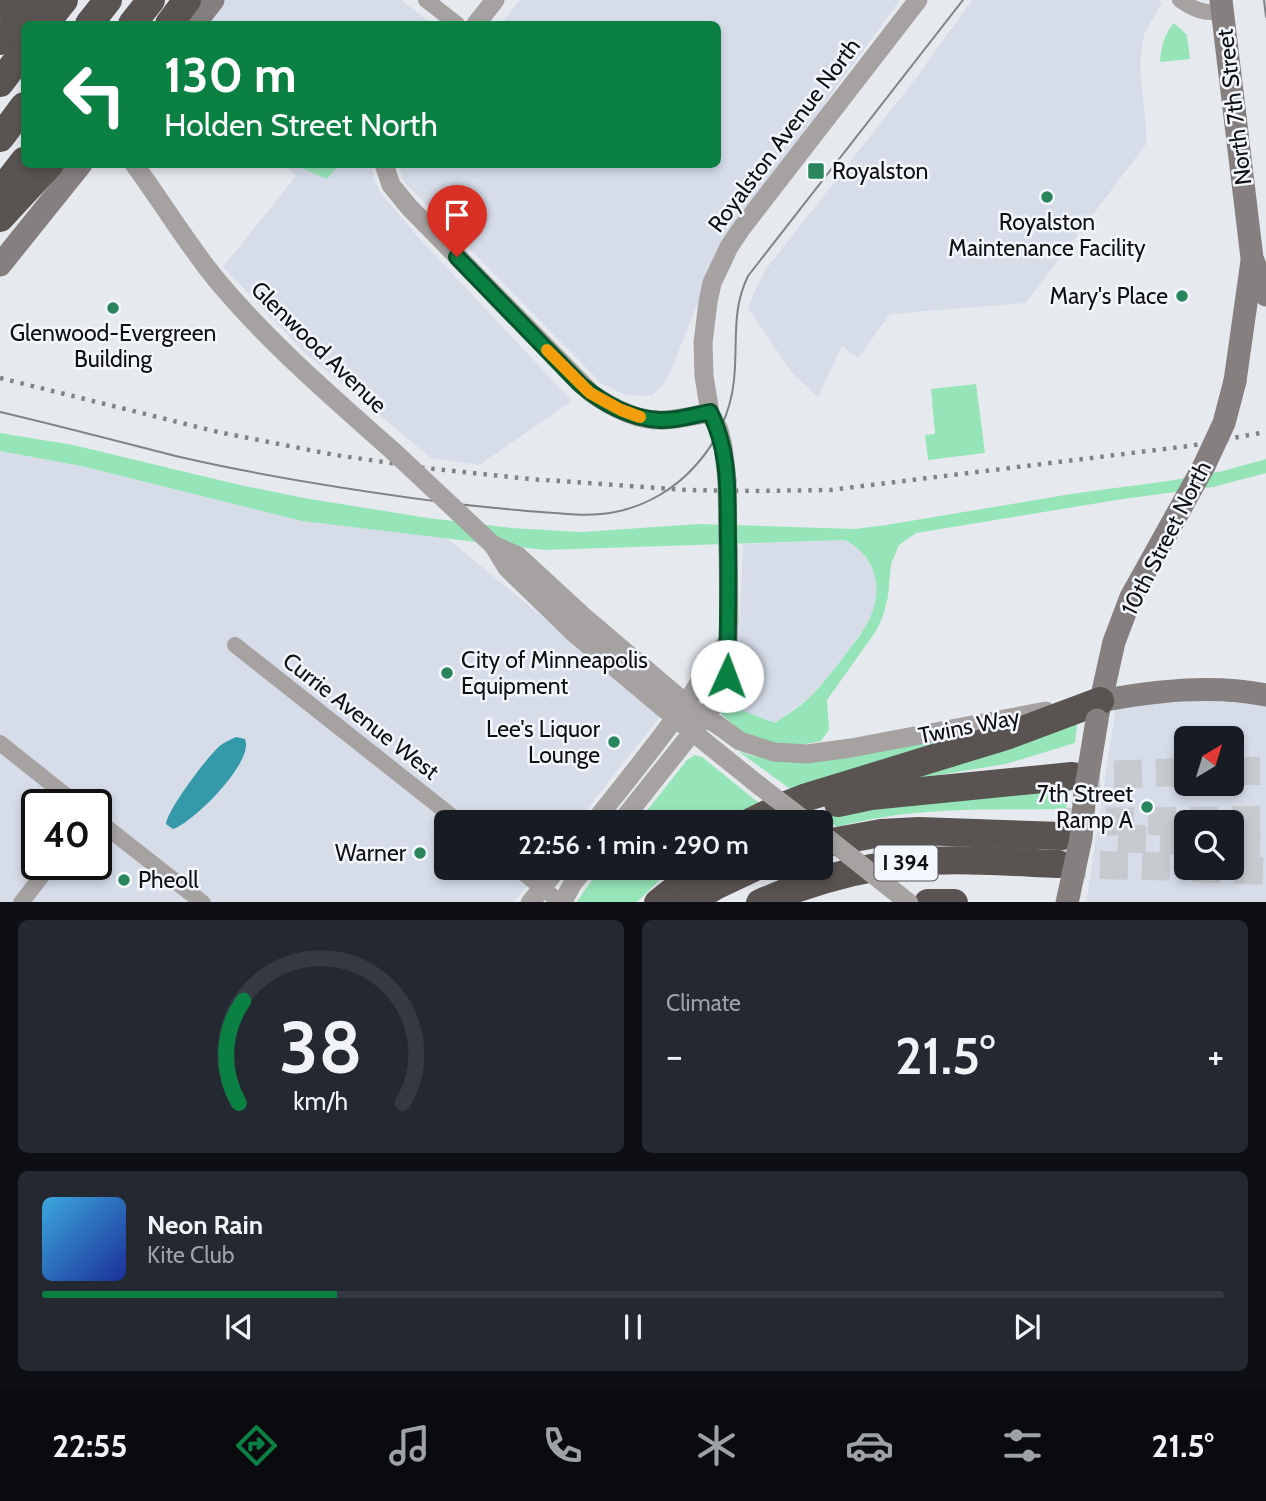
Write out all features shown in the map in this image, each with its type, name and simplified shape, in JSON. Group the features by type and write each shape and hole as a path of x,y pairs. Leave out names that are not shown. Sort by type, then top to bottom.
{"highway":[{"path":"0,5 4,0"},
{"path":"0,42 33,0"},
{"path":"47,21 64,0"},
{"path":"91,21 108,0"},
{"path":"134,21 151,0"},
{"path":"171,21 187,0"},
{"path":"0,82 21,55"},
{"path":"0,138 21,110"},
{"path":"0,192 21,165"},
{"path":"0,218 57,174"},
{"path":"775,810 804,797 1098,710"},
{"path":"813,810 872,796 1072,776"},
{"name":"I 394","path":"833,842 915,826 949,823 1063,829"},
{"name":"I 394","path":"760,902 828,878 901,864 960,861 1058,864"},
{"path":"650,902 673,880"},
{"path":"658,902 687,880"},
{"path":"689,902 729,880"},
{"path":"928,902 954,902"}],"main road":[{"path":"196,21 213,0"},
{"name":"North 7th Street","path":"1222,6 1252,258 1266,295"},
{"path":"0,265 57,174"},
{"name":"10th Street North","path":"1067,902 1081,838 1098,710 1114,642 1131,597 1204,466 1224,423 1235,381 1252,258"},
{"name":"Twins Way","path":"1098,710 1142,693 1213,689 1266,695"}],"street":[{"path":"426,0 453,21"},
{"path":"478,21 495,0"},
{"name":"Royalston Avenue North","path":"631,810 714,705 727,676 727,480 723,446 710,412 704,376 703,343 712,283 729,247 759,205 918,0"},
{"path":"1180,0 1200,11 1208,12 1222,6"},
{"path":"0,42 21,60"},
{"name":"Glenwood Avenue","path":"137,168 214,277 290,359 493,545 507,568 574,633 680,710"},
{"path":"385,168 391,185 408,207 590,393 621,410 662,421 710,412"},
{"path":"603,810 680,710 709,664 728,641"},
{"name":"Currie Avenue West","path":"235,645 444,810"},
{"name":"Twins Way","path":"680,710 698,725 715,723 740,741 774,752 807,754 1098,710"},
{"path":"698,725 761,787 791,810"},
{"path":"0,743 58,789"},
{"path":"112,831 203,902"},
{"path":"833,842 909,902"},
{"path":"21,902 38,880"},
{"path":"525,880 536,895 561,902 575,880"},
{"path":"536,895 548,880"}],"shaded area":[{"path":"222,0 402,0 428,21 205,21"},
{"path":"520,0 900,0 720,247 669,375 651,396 626,395 602,384 403,181 400,168 721,168 721,21 503,21"},
{"path":"972,0 1158,0 1162,3 1144,34 1140,63 1147,143 1026,303 890,314 858,358 842,346 818,397 792,373 748,308 766,269 916,78"},
{"path":"287,168 372,168 380,192 419,238 572,401 479,465 431,458 305,353 223,267 296,176"},
{"path":"0,451 81,466 302,521 447,538 659,713 659,718 586,810 434,810 434,880 532,880 514,902 0,902"},
{"path":"845,540 859,549 870,563 877,577 877,594 874,610 866,626 828,677 809,698 775,723 723,703 738,663 743,544"},
{"name":"7th Street Ramp A","path":"1266,696 1266,902 1086,902 1116,706"}],"green space":[{"path":"1174,23 1187,35 1190,59 1160,62 1164,41"},
{"path":"301,168 336,168 327,179"},
{"path":"976,384 985,453 928,460 925,435 935,434 931,389"},
{"path":"0,433 73,445 304,498 428,518 512,528 581,532 700,524 855,529 1168,481 1223,471 1266,459 1266,473 1213,487 916,533 899,545 891,564 888,597 876,631 827,700 829,730 821,741 800,745 772,743 744,734 721,714 723,703 775,723 810,697 856,640 867,624 876,600 875,577 865,556 845,540 544,550 302,521 81,466 0,451"},
{"path":"1077,724 1075,743 1006,764 895,782"},
{"path":"995,726 797,794 738,751 772,760"},
{"path":"695,755 702,757 764,807 758,810 647,810 687,760"},
{"path":"1071,782 1066,809 923,812 837,827 833,824 833,811"},
{"path":"593,880 660,880 637,902 577,902"}],"water":[{"path":"236,737 245,739 246,749 221,790 183,824 173,829 166,824 181,795 207,759 221,745"}],"tunnel":[{"path":"1244,771 1266,771"},
{"path":"1072,776 1174,772"},
{"path":"1064,822 1266,820"},
{"path":"1118,838 1174,840"},
{"path":"1244,844 1266,845"},
{"path":"1058,864 1174,867"},
{"path":"1244,870 1266,871"}],"tram line":[{"path":"0,412 214,465 387,495 578,515 606,514 638,505 659,495 688,474 704,456 722,426 732,392 739,302 748,276 963,0"},
{"path":"1264,0 1266,17"}],"railway":[{"path":"0,378 218,432 335,455 530,479 687,490 830,490 1189,446 1266,432"}],"slow traffic":[{"path":"547,350 590,393 607,404 640,417"}],"place":[{"name":"Royalston","path":"816,171"},
{"name":"Royalston Maintenance Facility","path":"1047,197"},
{"name":"Mary's Place","path":"1182,296"},
{"name":"Glenwood-Evergreen Building","path":"113,308"},
{"name":"City of Minneapolis Equipment","path":"447,673"},
{"name":"Lee's Liquor Lounge","path":"614,742"},
{"name":"7th Street Ramp A","path":"1147,807"},
{"name":"Warner","path":"420,853"},
{"name":"Pheoll","path":"124,880"}],"route":[{"path":"457,257 580,384 607,404 640,417 662,421 710,412 723,446 727,480 727,676"}]}
